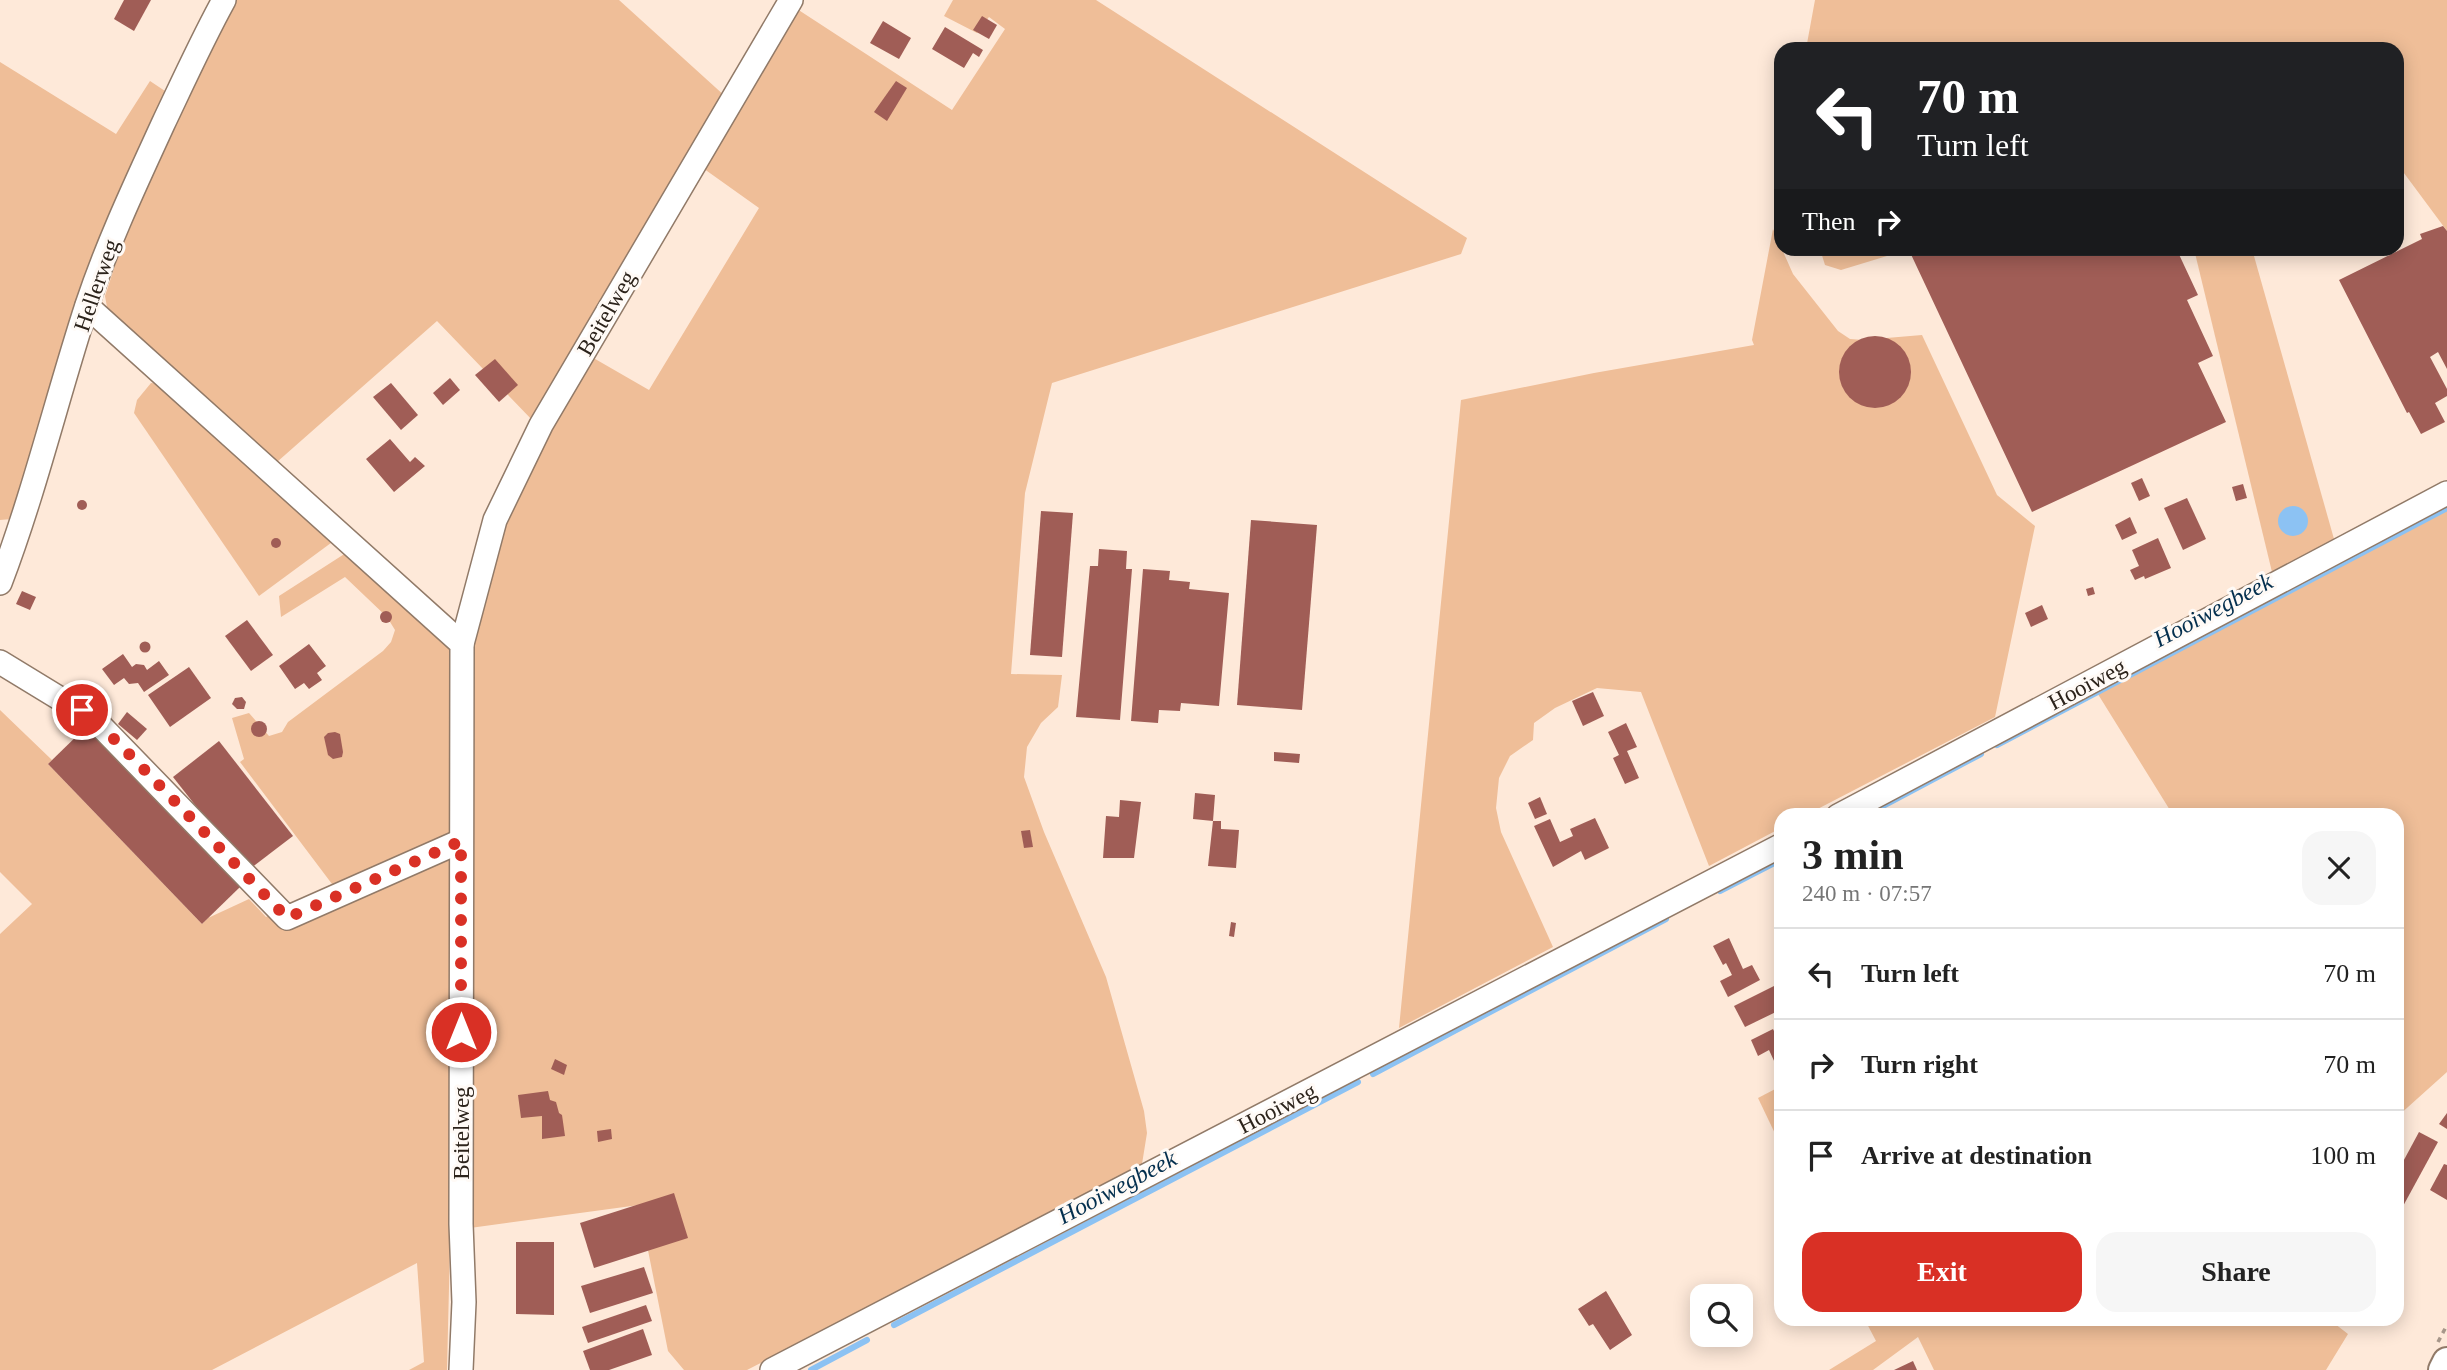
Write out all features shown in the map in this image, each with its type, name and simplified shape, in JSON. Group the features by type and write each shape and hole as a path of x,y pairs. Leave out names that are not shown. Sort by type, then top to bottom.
{"main road":[{"path":"2443,1370 2447,1362"}],"street":[{"name":"Hellerweg","path":"0,583 36,479 105,253 208,29 224,0"},
{"name":"Beitelweg","path":"461,1370 464,1302 461,1224 463,644 495,520 516,472 790,0"},
{"path":"87,306 463,644"},
{"name":"Hooiweg","path":"1853,808 2447,493"},
{"path":"0,662 95,720 287,918 461,841"},
{"name":"Hooiweg","path":"772,1370 1774,849"}],"shaded area":[{"path":"235,0 619,0 726,97 534,422 437,321 277,462 112,316 105,296 129,223 149,175"},
{"path":"953,0 1096,0 1467,238 1461,254 1052,383 1025,493 1011,674 1062,675 1058,707 1041,723 1027,747 1024,777 1044,832 1106,977 1144,1111 1147,1133 1142,1164 747,1370 684,1370 668,1351 639,1205 470,1228 473,648 510,501 590,356 649,390 759,208 700,166 794,7 952,110 1005,29 989,17 977,33 944,16"},
{"path":"1815,0 2447,0 2447,231 2404,173 2404,42 1807,42"},
{"path":"0,62 116,134 150,81 168,93 12,519 0,520"},
{"path":"1773,229 1774,256 1785,256 1793,274 1838,331 1850,339 1863,340 1922,335 1997,495 2035,526 1995,717 1820,808 1774,808 1774,832 1709,866 1641,692 1597,688 1555,708 1534,723 1533,740 1510,756 1499,778 1496,808 1501,832 1553,947 1399,1028 1461,400 1754,345 1752,340"},
{"path":"1822,256 1887,256 1841,270 1825,265"},
{"path":"2196,256 2254,256 2334,539 2272,572"},
{"path":"151,383 162,384 335,540 259,596 134,413 137,400"},
{"path":"2447,505 2447,1072 2404,1111 2404,808 2169,808 2096,691"},
{"path":"349,551 435,628 449,648 450,1246 447,1370 409,1370 424,1362 417,1263 212,1370 0,1370 0,934 32,904 0,872 0,710 52,760 48,764 202,924 208,918 249,899 266,917 332,884 240,762 244,759 232,718 249,713 269,736 282,732 288,722 383,651 391,642 395,630 387,617 345,577 281,617 279,596"},
{"path":"1774,1090 1774,1131 1758,1098"},
{"path":"1868,1326 2338,1326 2348,1334 2326,1370 1934,1370 1918,1337 1873,1370 1829,1370 1876,1341"}],"water":[{"path":"2293,506 2299,507 2307,515 2307,527 2299,535 2293,536 2287,535 2279,527 2278,521 2279,515 2287,507"}],"building":[{"path":"124,0 151,0 134,31 114,19"},
{"path":"982,16 997,25 989,39 973,30"},
{"path":"883,21 911,38 899,59 870,43"},
{"path":"945,27 983,50 979,57 973,53 964,68 932,49"},
{"path":"896,81 907,88 887,121 874,112"},
{"path":"2443,226 2447,231 2447,369 2438,352 2430,357 2447,389 2447,396 2435,403 2445,422 2421,434 2409,412 2407,413 2339,280 2388,256 2404,256 2404,248 2422,239 2420,234"},
{"path":"1912,256 2180,256 2198,295 2187,300 2213,356 2198,363 2226,422 2032,512"},
{"path":"1875,336 1895,342 1905,352 1911,372 1905,392 1895,402 1875,408 1855,402 1845,392 1839,372 1845,352 1855,342"},
{"path":"495,359 518,385 499,402 475,375"},
{"path":"450,378 460,390 443,405 433,393"},
{"path":"391,383 418,415 401,430 373,397"},
{"path":"390,439 410,462 415,457 425,466 394,492 366,459"},
{"path":"2142,478 2150,496 2139,501 2131,483"},
{"path":"2243,484 2247,498 2236,501 2232,487"},
{"path":"2187,498 2206,539 2183,550 2164,508"},
{"path":"82,500 86,501 86,509 82,510 78,509 77,505 78,501"},
{"path":"1041,511 1073,513 1062,657 1030,655"},
{"path":"2130,517 2137,533 2122,540 2115,525"},
{"path":"1251,520 1317,525 1302,710 1237,705"},
{"path":"276,538 280,539 280,547 276,548 272,547 271,543 272,539"},
{"path":"2158,538 2171,568 2145,579 2144,576 2135,580 2130,570 2139,566 2132,550"},
{"path":"1099,549 1127,551 1126,569 1132,569 1120,720 1076,717 1090,566 1098,566"},
{"path":"1143,569 1170,571 1169,580 1190,582 1189,589 1229,593 1219,706 1181,703 1180,711 1159,710 1158,723 1131,721"},
{"path":"2093,587 2095,594 2088,596 2086,589"},
{"path":"22,591 36,597 30,610 16,604"},
{"path":"2042,605 2048,619 2031,627 2025,613"},
{"path":"386,611 392,617 386,623 380,617"},
{"path":"247,620 273,655 251,671 225,636"},
{"path":"145,641 151,647 145,653 139,647"},
{"path":"309,644 326,666 317,673 322,680 309,689 304,683 295,689 279,666"},
{"path":"123,654 132,667 136,664 144,665 147,670 159,661 169,675 144,692 138,683 129,684 124,678 114,685 102,669"},
{"path":"189,667 211,698 170,727 148,695"},
{"path":"1593,692 1604,716 1583,726 1572,701"},
{"path":"242,697 246,702 244,709 237,709 232,704 235,698"},
{"path":"127,712 147,729 137,740 118,724"},
{"path":"259,721 267,729 259,737 251,729"},
{"path":"1626,723 1637,747 1627,751 1639,778 1625,784 1613,758 1619,755 1608,732"},
{"path":"86,727 240,887 202,924 48,764"},
{"path":"335,732 340,734 343,752 342,757 333,759 328,755 324,737"},
{"path":"219,741 293,836 247,871 173,777"},
{"path":"1274,752 1300,754 1299,763 1274,761"},
{"path":"1195,793 1215,795 1213,821 1193,819"},
{"path":"1540,797 1547,814 1535,819 1528,803"},
{"path":"1120,800 1141,802 1134,858 1103,858 1106,816 1119,817"},
{"path":"1595,818 1609,848 1585,860 1581,851 1553,867 1534,826 1550,819 1560,842 1573,836 1570,829"},
{"path":"1213,821 1221,821 1221,829 1239,830 1236,868 1208,866"},
{"path":"1030,830 1033,847 1024,848 1021,831"},
{"path":"1231,922 1236,923 1234,937 1229,936"},
{"path":"1729,938 1743,969 1752,965 1760,980 1728,997 1720,981 1732,975 1713,946"},
{"path":"1774,986 1774,1013 1745,1027 1734,1006"},
{"path":"1773,1029 1774,1061 1769,1050 1758,1056 1751,1040"},
{"path":"555,1059 567,1065 564,1075 551,1069"},
{"path":"548,1091 550,1100 556,1102 562,1115 565,1136 542,1139 542,1116 521,1118 518,1095"},
{"path":"2447,1113 2447,1129 2439,1124"},
{"path":"611,1129 612,1139 598,1142 597,1131"},
{"path":"2419,1132 2438,1142 2404,1204 2404,1160"},
{"path":"2444,1164 2447,1165 2447,1200 2430,1190"},
{"path":"674,1193 688,1238 594,1268 580,1223"},
{"path":"516,1242 554,1242 554,1315 516,1314"},
{"path":"644,1267 653,1293 590,1313 581,1286"},
{"path":"1606,1291 1632,1335 1610,1350 1593,1324 1589,1326 1578,1309"},
{"path":"646,1305 652,1321 588,1343 582,1327"},
{"path":"643,1329 652,1355 609,1370 590,1370 583,1351"},
{"path":"1913,1361 1917,1370 1894,1370"}],"waterway":[{"name":"Hooiwegbeek","path":"1997,745 2447,508"},
{"name":"Hooiwegbeek","path":"1879,808 1981,754"},
{"name":"Hooiwegbeek","path":"1720,891 1774,863"},
{"name":"Hooiwegbeek","path":"1373,1074 1666,919"},
{"name":"Hooiwegbeek","path":"894,1325 1358,1082"},
{"name":"Hooiwegbeek","path":"811,1370 867,1340"}],"route":[{"path":"82,710 137,762 287,918 461,841 461,1032"}]}
